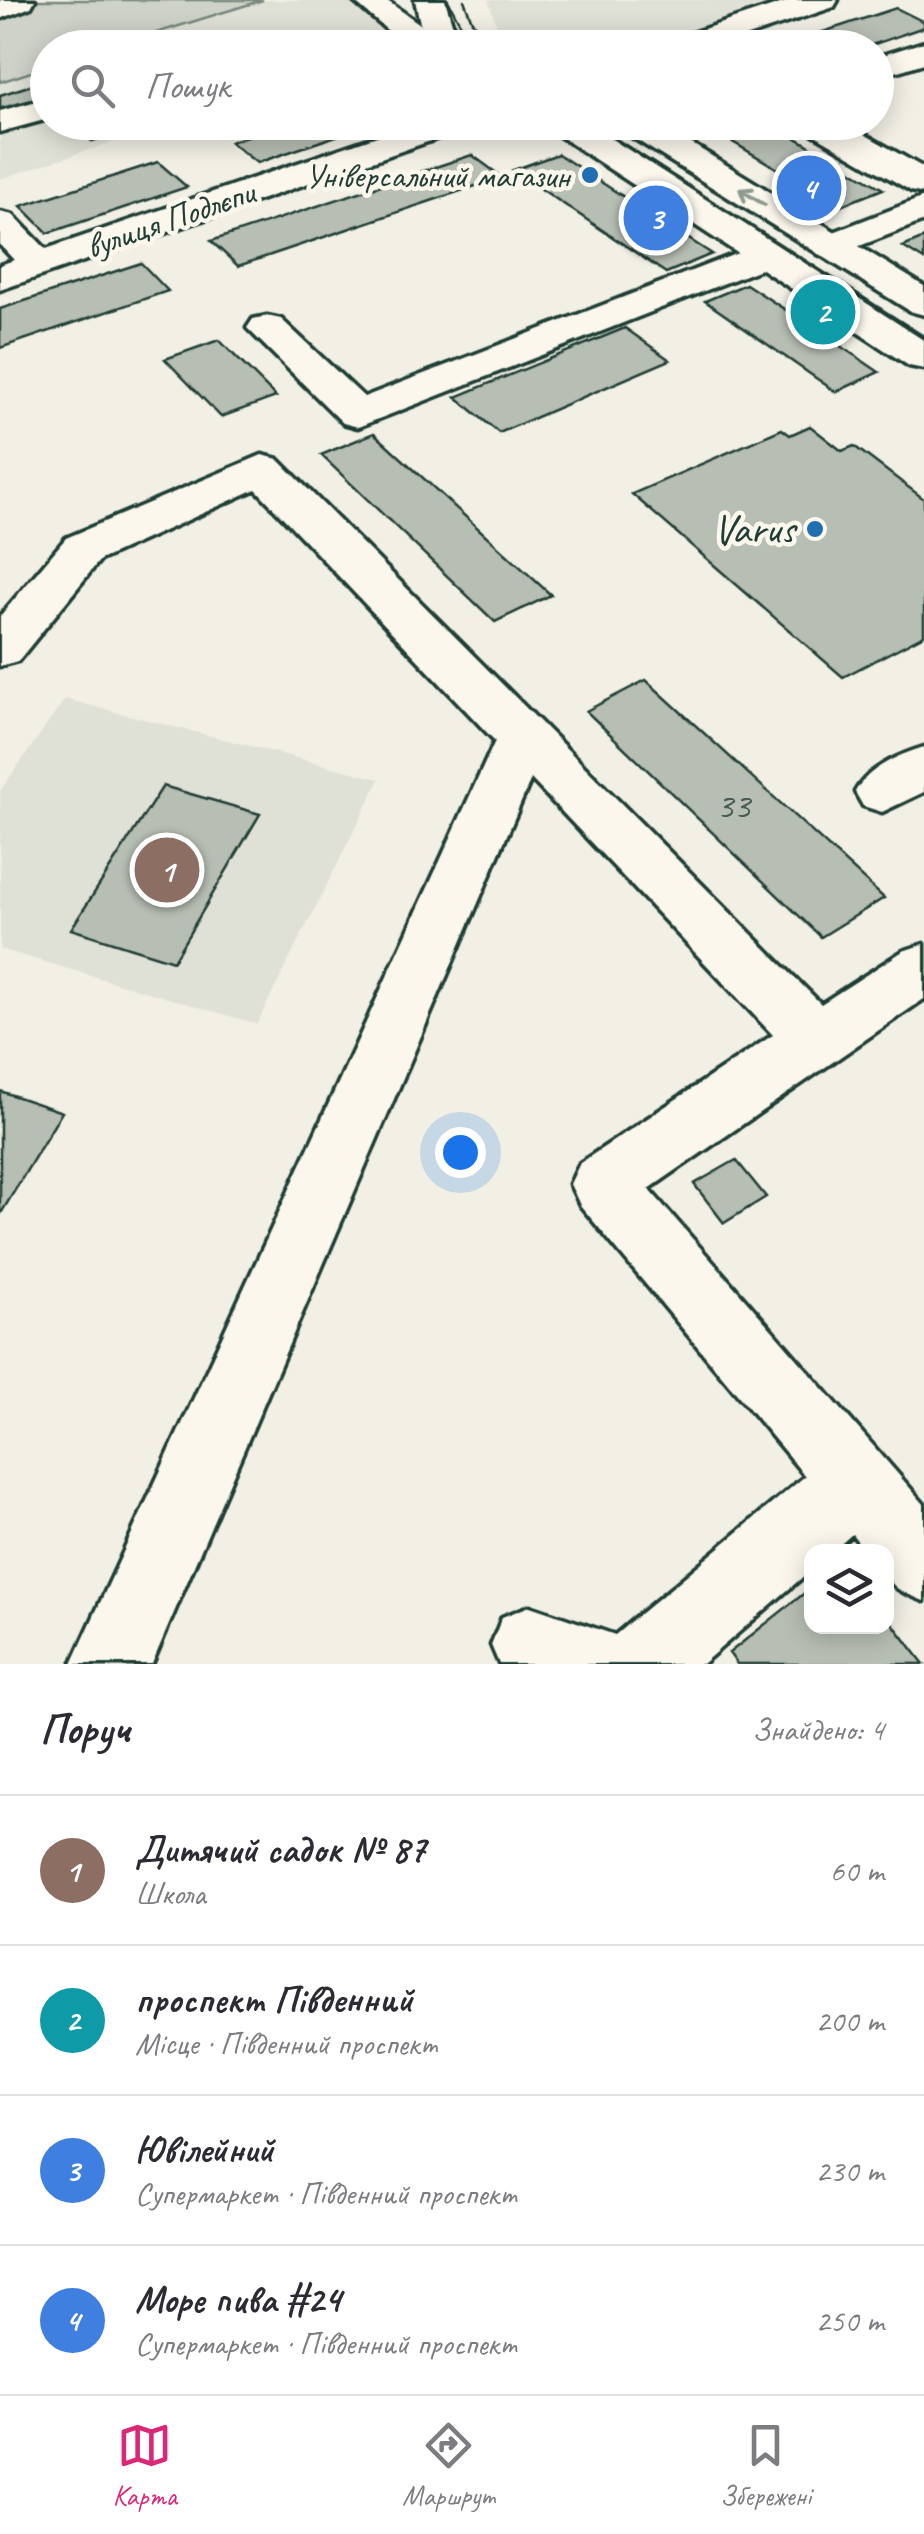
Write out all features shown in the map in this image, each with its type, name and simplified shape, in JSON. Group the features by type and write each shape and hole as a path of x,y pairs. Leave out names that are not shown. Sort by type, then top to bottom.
{"main road":[{"path":"0,10 20,0"},
{"path":"367,0 405,30"},
{"path":"430,0 440,30"},
{"path":"732,30 823,0"},
{"path":"894,62 924,52"},
{"path":"0,122 30,113"},
{"name":"вулиця Подлєпи","path":"0,278 401,140"},
{"path":"588,140 924,358"},
{"path":"660,140 924,303"},
{"path":"849,140 924,183"},
{"path":"831,246 924,208"},
{"path":"0,223 39,264"},
{"path":"267,328 358,414 764,254"},
{"path":"0,649 84,548 262,468 816,1039"},
{"path":"112,1664 523,738"},
{"path":"924,968 604,1184 924,1563"},
{"path":"642,1664 858,1481"}],"shaded area":[{"path":"0,0 263,0 166,30 30,30 30,72 0,82"},
{"path":"263,0 367,0 405,30 168,30"},
{"path":"488,0 823,0 732,30 498,29"},
{"path":"30,72 30,140 118,140 0,179 0,82"},
{"path":"65,699 380,779 257,1024 0,949 0,791"}],"building":[{"path":"896,8 924,22 924,27 894,37 894,30 829,30"},
{"path":"30,86 30,101 0,110 0,95"},
{"path":"236,140 324,140 257,163 230,142"},
{"path":"729,140 800,140 883,189 840,206"},
{"path":"558,154 712,254 666,273 513,170"},
{"path":"472,155 502,177 238,266 211,241"},
{"path":"158,162 187,187 48,233 21,206"},
{"path":"924,238 924,260 903,247"},
{"path":"141,263 168,291 0,348 0,309"},
{"path":"746,284 879,372 836,392 705,301"},
{"path":"625,328 670,360 499,433 456,397"},
{"path":"219,340 276,397 221,417 165,359"},
{"path":"810,426 842,451 854,446 924,499 924,635 843,677 632,494 782,429 790,435"},
{"path":"374,433 551,595 495,622 321,455"},
{"path":"646,680 884,898 821,937 586,711"},
{"path":"163,786 260,814 173,961 71,929"},
{"path":"0,1091 62,1112 0,1215"},
{"path":"736,1160 766,1197 724,1223 694,1184"},
{"path":"804,1593 804,1634 894,1634 894,1625 924,1664 737,1664 729,1653"}],"tram line":[{"path":"448,0 463,30"},
{"path":"464,0 480,30"},
{"path":"618,140 924,339"}],"place":[{"name":"Універсальний магазин","path":"590,175"},
{"name":"Море пива #24","path":"809,188"},
{"name":"Ювілейний","path":"656,218"},
{"name":"проспект Південний","path":"823,312"},
{"name":"Varus","path":"815,529"},
{"name":"Дитячий садок № 87","path":"167,870"}]}
